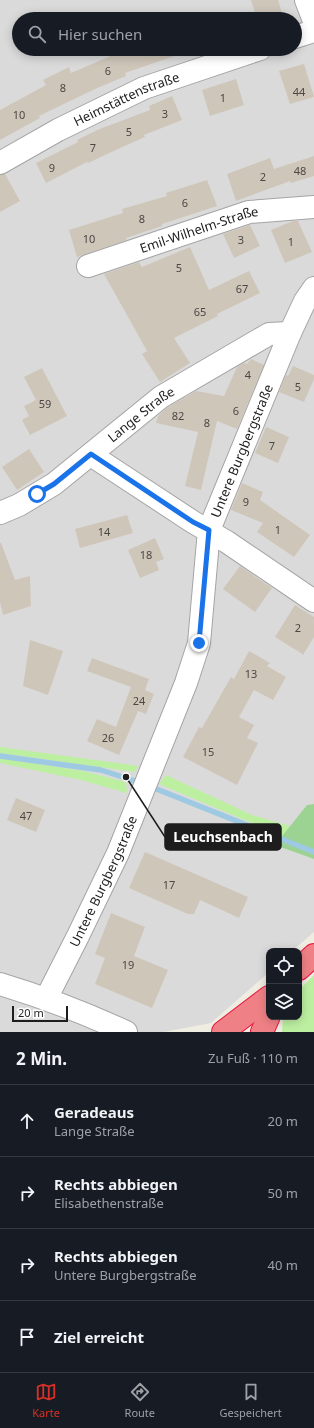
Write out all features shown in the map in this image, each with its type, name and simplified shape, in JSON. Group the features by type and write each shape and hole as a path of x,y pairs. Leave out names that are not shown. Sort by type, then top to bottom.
{"highway":[{"path":"302,966 314,955"},
{"path":"223,1032 266,999"}],"street":[{"path":"306,0 314,21"},
{"path":"302,35 314,31"},
{"name":"Heimstättenstraße","path":"0,163 58,130 144,88 239,56"},
{"name":"Emil-Wilhelm-Straße","path":"88,266 249,212 314,207"},
{"name":"Untere Burgbergstraße","path":"46,999 118,853 186,683 199,643 209,530 290,333 305,302 314,288"},
{"name":"Lange Straße","path":"0,513 19,505 54,484 161,397 269,334 290,333"},
{"path":"91,454 193,522 209,530 314,601"},
{"path":"0,984 46,999 126,1032"}],"shaded area":[{"path":"0,0 314,0 314,804 307,805 314,858 314,932 295,948 266,948 266,975 211,1023 163,1032 0,1032"}],"green space":[{"path":"0,747 138,766 135,772 0,753"},
{"path":"0,758 83,771 126,782 127,793 81,780 0,763"},
{"path":"166,775 252,815 290,826 283,836 159,784"},
{"path":"314,804 314,859 275,845 307,805"},
{"path":"314,975 314,1032 282,1032 283,1020 302,1020 302,987"}],"building":[{"path":"251,0 278,0 282,12 255,12"},
{"path":"111,56 174,56 125,73 126,76 39,116 40,118 0,140 0,110 46,85 43,80 69,67 71,73"},
{"path":"304,64 314,97 290,104 279,71"},
{"path":"236,79 244,105 210,116 202,90"},
{"path":"172,96 182,120 144,135 145,137 88,163 87,162 46,183 36,163 78,142 77,140 97,130 150,110 149,106"},
{"path":"314,156 314,176 291,183 290,181 236,201 227,174 270,158 274,169"},
{"path":"5,174 20,201 0,212 0,175"},
{"path":"207,180 217,206 162,224 162,226 126,238 127,240 77,257 69,230 123,213 122,209 167,196 166,193"},
{"path":"293,221 298,221 312,252 285,263 271,230"},
{"path":"250,225 260,246 234,258 223,234"},
{"path":"190,247 209,290 249,271 260,293 217,314 218,316 174,338 190,363 160,382 142,354 147,351 104,274 139,262 142,267"},
{"path":"251,359 264,365 237,429 217,421 201,490 185,486 198,432 156,423 158,416 168,407 196,391 224,396 237,367 244,363 247,364"},
{"path":"293,366 314,375 314,379 304,402 279,392 286,375 288,376"},
{"path":"42,368 67,416 30,435 22,420 29,416 24,406 36,400 24,377"},
{"path":"266,427 289,437 278,463 255,453"},
{"path":"29,449 44,472 17,490 2,467"},
{"path":"242,483 263,492 260,500 310,535 294,557 257,532 263,523 231,510"},
{"path":"127,515 133,533 80,548 75,529"},
{"path":"155,538 164,559 156,562 159,570 140,578 128,550"},
{"path":"0,543 15,580 30,576 31,606 3,615 0,602"},
{"path":"240,566 272,588 255,612 223,589"},
{"path":"295,605 314,617 314,637 304,655 275,637"},
{"path":"30,640 63,651 48,695 23,686"},
{"path":"249,651 270,663 267,666 286,677 273,700 254,690 239,717 254,725 247,738 258,743 237,785 183,757 199,727 202,728 231,677 234,679"},
{"path":"92,658 149,679 145,690 154,694 146,714 138,711 119,755 87,741 97,719 116,727 131,687 87,671"},
{"path":"16,798 45,810 36,832 7,820"},
{"path":"145,852 248,897 239,918 200,900 194,914 188,914 129,888"},
{"path":"111,913 145,927 134,956 168,970 152,1008 95,984 105,958 95,954"}],"waterway":[{"path":"0,756 101,770 141,783"},
{"path":"149,786 314,852"}],"place":[{"name":"Leuchsenbach","path":"126,777"}],"route":[{"path":"37,494 54,484 91,454 193,522 209,530 199,643"}]}
